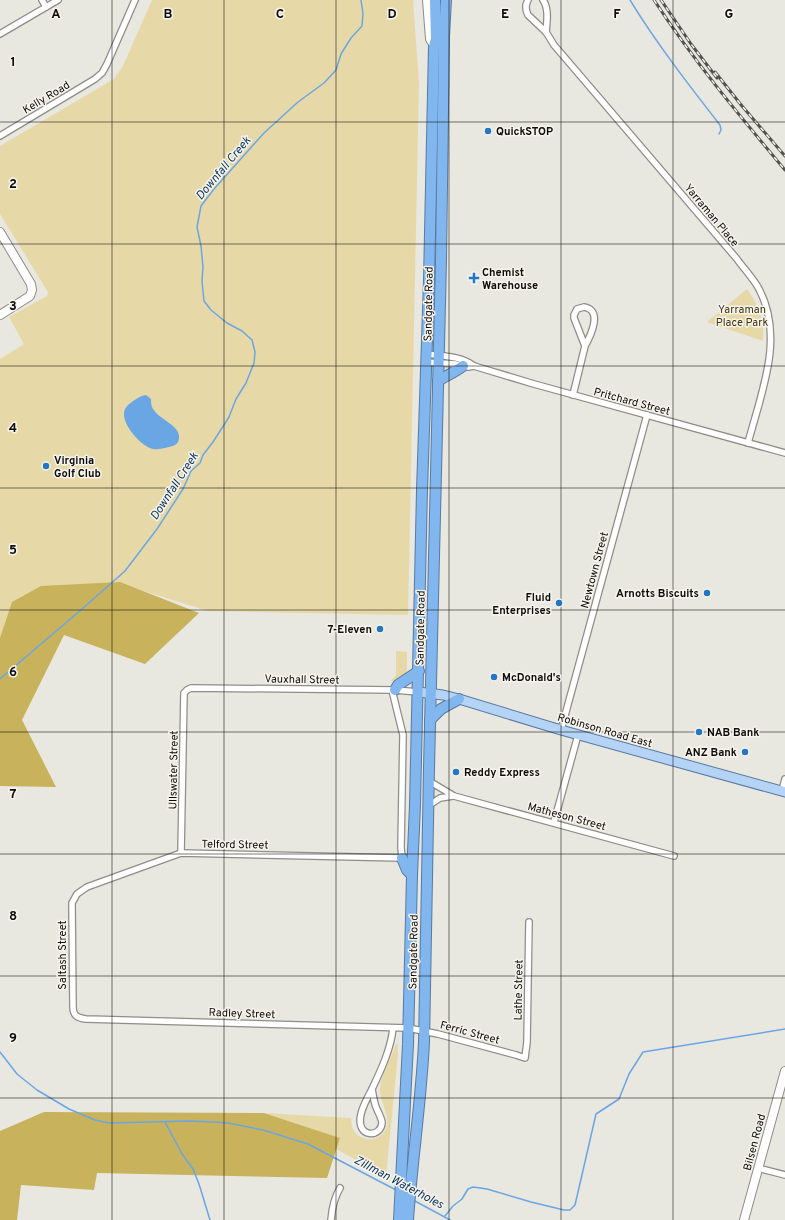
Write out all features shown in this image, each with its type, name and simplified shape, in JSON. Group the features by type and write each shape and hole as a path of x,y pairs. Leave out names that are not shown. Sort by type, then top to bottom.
{"highway":[{"name":"Sandgate Road","path":"406,1212 401,1181 408,1028 419,671 422,490 427,358 434,46 436,39 435,0"},
{"name":"Sandgate Road","path":"399,1220 406,1212 411,1190 421,1090 424,1031 428,781 439,359 444,36 446,0"},
{"path":"438,381 457,371 463,366"},
{"path":"393,690 419,671"},
{"path":"430,720 440,708 459,699"},
{"path":"402,858 407,870 412,875"}],"main road":[{"name":"Robinson Road East","path":"418,692 431,693 459,699 578,735 783,792"}],"street":[{"path":"42,0 46,7"},
{"path":"0,34 58,0"},
{"name":"Kelly Road","path":"0,136 95,79 102,73 135,0"},
{"name":"Sandgate Road","path":"427,0 430,39 434,46"},
{"name":"Sandgate Road","path":"441,0 442,27 444,36"},
{"name":"Yarraman Place","path":"528,0 526,11 538,26 546,32 554,45 753,279 765,300 770,312 772,325 772,354 748,443"},
{"path":"543,0 546,7 546,32"},
{"path":"0,232 32,288 32,293 28,298 0,315"},
{"path":"573,395 594,317 592,310 584,307 577,309 574,314 574,318 585,346"},
{"name":"Pritchard Street","path":"427,358 459,359 469,362 474,366 534,384 785,453"},
{"name":"Pritchard Street","path":"439,359 463,366 474,366"},
{"name":"Newtown Street","path":"561,730 647,415"},
{"name":"Vauxhall Street","path":"187,690 191,688 393,690 418,692"},
{"name":"Ullswater Street","path":"181,853 184,693 187,690"},
{"path":"393,690 403,735 402,858"},
{"path":"554,822 578,735"},
{"path":"783,792 785,779"},
{"name":"Matheson Street","path":"428,781 454,796 554,822 674,856"},
{"path":"428,806 443,797 454,796"},
{"name":"Telford Street","path":"77,894 87,887 181,853 402,858"},
{"name":"Saltash Street","path":"76,1016 73,1011 72,903 77,894"},
{"name":"Lathe Street","path":"525,1058 527,1042 529,922"},
{"name":"Radley Street","path":"76,1016 86,1019 408,1028"},
{"path":"372,1089 382,1120 382,1125 376,1132 368,1133 364,1132 362,1129 360,1121 365,1104 390,1044 393,1028"},
{"name":"Ferric Street","path":"408,1028 525,1058"},
{"name":"Bilsen Road","path":"744,1220 785,1074"},
{"path":"758,1168 785,1176"},
{"path":"331,1220 335,1197 340,1188"}],"green space":[{"name":"Virginia Golf Club","path":"152,0 413,0 419,83 408,615 208,611 115,582 0,659 0,359 24,344 9,317 47,296 48,292 0,214 0,146 114,79 123,66"},
{"name":"Yarraman Place Park","path":"747,289 760,312 763,341 707,322"},
{"path":"396,651 407,652 407,674 390,682 396,675"},
{"path":"396,1044 398,1044 398,1054 386,1176 336,1149 340,1138 264,1113 351,1118 352,1127 355,1133 365,1139 380,1136 384,1132 388,1122 380,1095 380,1090 384,1074"}],"shaded area":[{"path":"120,582 199,613 145,664 64,635 22,720 56,787 0,786 0,638 12,602 41,586"},
{"path":"44,1112 264,1113 340,1138 327,1178 97,1173 94,1190 21,1185 17,1220 0,1220 0,1131"}],"water":[{"path":"146,395 151,399 152,407 157,413 173,426 179,434 179,440 171,447 153,449 148,447 138,440 126,424 124,418 125,409 133,401"}],"waterway":[{"name":"Downfall Creek","path":"0,679 125,571 157,529 183,489 191,471 200,463 203,455 229,417 236,399 246,383 254,363 255,352 252,340 242,331 227,323 211,310 204,301 202,281 203,267 197,227 201,206 214,189 264,133 298,102 324,83 336,70 341,54 351,38 362,26 363,14 361,0"},
{"path":"630,0 662,48 720,125 721,130 719,134"},
{"path":"445,1216 453,1206 462,1199 468,1189 473,1187 487,1189 564,1210 570,1210 575,1205 596,1114 619,1099 629,1074 643,1052 785,1029"},
{"path":"0,1052 17,1074 37,1090 69,1109 95,1120 109,1123 189,1121 214,1122 228,1123 263,1130 308,1144 396,1190"},
{"path":"165,1122 182,1154 193,1169 210,1220"},
{"name":"Zillman Waterholes","path":"413,1200 450,1220"}],"railway":[{"path":"654,0 700,66 785,170"},
{"path":"661,0 691,44 717,78"},
{"path":"715,72 785,156"}],"place":[{"name":"QuickSTOP","path":"488,131"},
{"name":"Chemist Warehouse","path":"474,278"},
{"name":"Virginia Golf Club","path":"46,466"},
{"name":"Arnotts Biscuits","path":"707,593"},
{"name":"Fluid Enterprises","path":"559,603"},
{"name":"7-Eleven","path":"380,629"},
{"name":"McDonald's","path":"494,677"},
{"name":"NAB Bank","path":"699,732"},
{"name":"ANZ Bank","path":"745,752"},
{"name":"Reddy Express","path":"456,772"}]}
